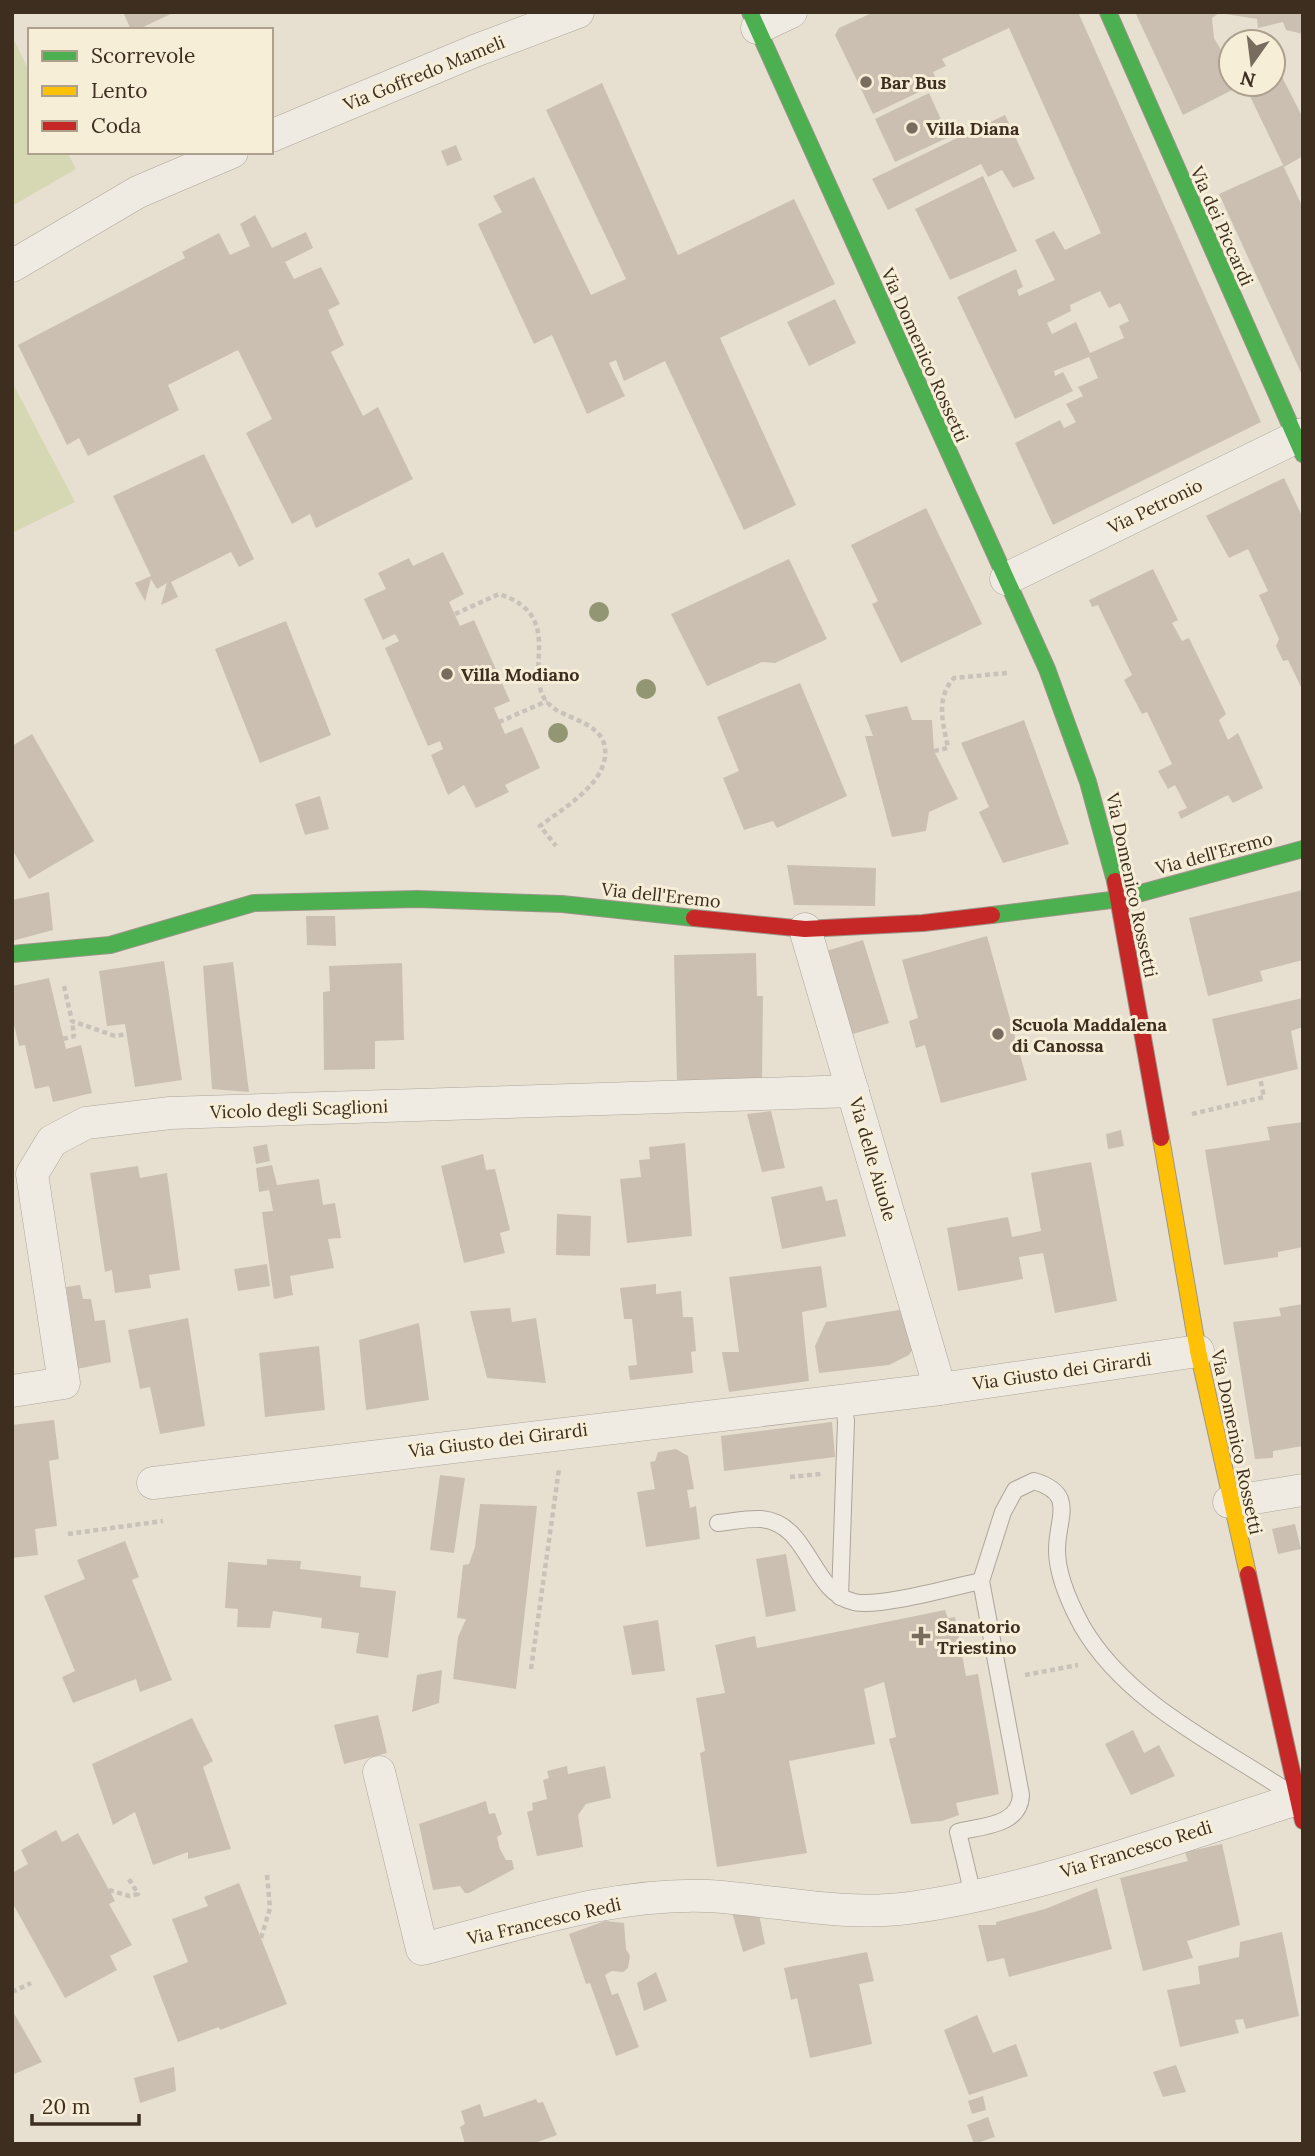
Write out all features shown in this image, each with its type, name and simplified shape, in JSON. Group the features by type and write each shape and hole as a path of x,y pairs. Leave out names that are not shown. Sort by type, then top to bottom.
{"main road":[{"name":"Via dei Piccardi","path":"1108,12 1300,442"},
{"name":"Via Domenico Rossetti","path":"753,20 1047,669 1084,761 1104,830 1119,899 1198,1352 1229,1503 1300,1810"},
{"name":"Via dell'Eremo","path":"12,954 110,945 254,903 417,900 562,904 805,929 923,923 1119,899 1303,849"}],"street":[{"name":"Via Goffredo Mameli","path":"273,135 477,50 578,12"},
{"path":"753,20 791,12"},
{"path":"12,266 138,191 227,154"},
{"name":"Via Petronio","path":"1006,579 1300,442"},
{"name":"Via delle Aiuole","path":"805,929 940,1389"},
{"name":"Vicolo degli Scaglioni","path":"12,1391 64,1383 32,1174 52,1141 86,1123 170,1113 853,1091"},
{"name":"Via Giusto dei Girardi","path":"153,1483 940,1389 1198,1352"},
{"path":"1229,1503 1303,1490"},
{"name":"Via Francesco Redi","path":"379,1772 422,1949 613,1902 707,1896 838,1912 908,1908 973,1895 1300,1810"}],"lane":[{"path":"840,1597 846,1421 844,1399"},
{"path":"973,1895 958,1832 1009,1819 1020,1803 981,1581 1003,1512 1015,1490 1034,1481 1051,1486 1062,1504 1057,1550 1066,1592 1104,1660 1120,1677 1300,1810"},
{"path":"718,1524 759,1518 787,1528 840,1597 851,1602 870,1603 981,1581"}],"path":[{"path":"455,614 499,594 516,599 539,631 537,673 547,701 554,708 587,722 600,737 606,755 599,774 540,826 556,846"},
{"path":"934,751 948,748 941,710 944,690 954,678 1047,669"},
{"path":"499,722 547,701"},
{"path":"63,982 74,1036 63,1039"},
{"path":"72,1021 114,1036 127,1034"},
{"path":"1191,1114 1264,1097 1260,1078"},
{"path":"531,1669 559,1468"},
{"path":"68,1534 163,1521"},
{"path":"999,1681 1104,1660"},
{"path":"261,1938 270,1908 267,1875"},
{"path":"109,1889 130,1896 138,1894 129,1879"},
{"path":"12,1992 31,1983"}],"green space":[{"path":"12,36 28,69 28,154 68,154 76,169 12,206"},
{"path":"12,382 75,502 12,533"}],"building":[{"path":"123,12 175,12 141,28 130,28"},
{"path":"874,12 1078,12 1261,422 1053,525 1015,443 1060,420 1064,428 1076,422 1066,404 1083,396 1078,387 1098,378 1089,357 1054,371 1055,376 1063,372 1073,391 1015,419 957,297 1016,269 1023,287 1017,290 1019,296 1055,280 1035,240 1054,231 1065,250 1101,233 1009,28 942,59 946,66 933,72 938,83 873,114 835,35 839,28","holes":["1100,291 1109,308 1120,303 1129,321 1119,326 1124,338 1090,353 1076,322 1052,334 1047,323 1071,311 1070,305"]},
{"path":"1135,12 1303,12 1303,34 1287,30 1283,22 1258,28 1257,19 1219,13 1212,18 1217,43 1217,98 1183,115"},
{"path":"602,83 678,255 794,199 835,284 720,338 796,505 744,530 665,361 624,381 616,360 609,363 625,396 587,414 552,335 534,344 478,224 502,212 493,196 534,177 591,295 626,279 546,110"},
{"path":"1287,87 1303,118 1303,156 1284,167 1251,98 1287,98"},
{"name":"Villa Diana","path":"929,93 949,137 895,162 875,119"},
{"path":"1005,115 1035,179 1013,188 1002,170 988,177 981,164 888,210 872,179"},
{"path":"456,145 462,160 447,166 441,151"},
{"path":"1283,165 1303,208 1303,377 1219,194"},
{"path":"983,176 1017,251 950,280 915,209"},
{"path":"255,215 272,248 306,232 313,248 285,262 294,279 321,267 340,304 328,310 344,345 331,352 363,416 378,407 413,479 316,528 310,514 292,524 246,433 272,419 238,350 168,385 179,410 88,456 79,438 67,445 18,345 185,258 182,252 219,233 230,255 250,246 240,224"},
{"path":"835,299 856,343 809,366 787,322"},
{"path":"204,454 254,559 239,567 231,552 171,582 178,597 161,605 167,583 157,589 151,579 145,601 135,583 151,576 113,496"},
{"path":"1284,478 1303,518 1303,691 1288,660 1283,661 1276,646 1279,639 1259,595 1268,591 1248,549 1229,558 1206,516"},
{"path":"926,508 982,624 901,663 872,604 878,601 851,545"},
{"name":"Villa Modiano","path":"443,552 464,594 449,602 460,626 474,620 510,701 494,708 505,734 522,727 540,768 505,785 509,792 476,808 464,785 448,795 431,755 443,749 440,741 428,746 385,648 399,641 395,634 383,640 364,599 386,589 378,573 409,558 413,566"},
{"path":"789,559 827,639 775,663 762,662 707,686 671,614"},
{"path":"1153,569 1178,620 1172,623 1182,641 1189,638 1226,714 1219,720 1228,740 1238,733 1263,788 1233,803 1228,795 1181,819 1178,812 1187,808 1175,785 1168,789 1158,771 1172,764 1147,712 1142,714 1124,680 1132,675 1098,605 1092,607 1089,600"},
{"path":"286,621 331,735 260,763 215,649"},
{"path":"800,683 847,796 777,828 773,821 744,830 723,778 739,771 717,717"},
{"path":"907,706 912,720 932,720 934,751 958,799 929,812 926,831 892,837 865,736 873,736 865,715"},
{"path":"1024,720 1069,844 1003,863 979,812 989,807 961,743"},
{"path":"32,734 94,841 29,879 12,849 12,746"},
{"path":"320,796 329,829 305,835 295,804"},
{"path":"787,865 876,868 875,906 794,905"},
{"path":"1303,890 1303,960 1260,971 1263,981 1208,996 1189,918"},
{"path":"49,892 53,930 12,941 12,900"},
{"path":"306,916 335,916 336,946 307,945"},
{"path":"987,936 1027,1080 941,1103 925,1045 916,1048 909,1021 918,1018 902,960"},
{"path":"863,940 889,1023 850,1035 823,952"},
{"path":"756,953 757,996 763,996 762,1081 677,1083 674,955"},
{"path":"164,961 182,1080 135,1087 125,1024 107,1026 99,971"},
{"path":"233,962 249,1092 212,1089 203,966"},
{"path":"402,963 404,1040 375,1041 375,1069 324,1070 323,992 330,991 329,966"},
{"path":"49,978 66,1049 81,1045 92,1093 53,1102 49,1086 35,1089 25,1045 19,1046 12,1016 12,986"},
{"path":"1303,998 1303,1027 1291,1031 1298,1069 1227,1086 1212,1019"},
{"path":"771,1111 785,1168 762,1172 747,1114"},
{"path":"1303,1122 1303,1247 1278,1252 1278,1257 1224,1265 1205,1150 1270,1140 1267,1127"},
{"path":"1121,1130 1124,1146 1108,1149 1106,1134"},
{"path":"685,1143 692,1236 627,1243 620,1179 641,1177 639,1160 650,1159 649,1147"},
{"path":"267,1144 270,1161 256,1164 253,1147"},
{"path":"483,1154 486,1170 495,1169 510,1230 500,1233 505,1253 464,1263 441,1166"},
{"path":"1091,1162 1117,1301 1055,1313 1043,1253 1019,1257 1023,1279 958,1291 947,1228 1008,1217 1012,1237 1041,1231 1031,1173"},
{"path":"272,1165 277,1185 319,1179 323,1205 335,1203 341,1238 328,1239 334,1268 290,1276 293,1295 274,1299 262,1212 273,1211 269,1190 259,1192 256,1168"},
{"path":"138,1166 140,1178 167,1173 180,1270 149,1275 151,1288 115,1293 112,1270 105,1272 90,1173"},
{"path":"822,1186 826,1201 837,1199 846,1236 782,1249 771,1197"},
{"path":"557,1214 591,1216 590,1256 556,1255"},
{"path":"267,1264 270,1286 238,1291 234,1269"},
{"path":"821,1266 827,1307 802,1312 809,1381 729,1392 722,1352 739,1352 729,1277"},
{"path":"656,1284 656,1294 681,1291 683,1317 693,1317 696,1351 691,1352 693,1373 630,1380 628,1366 637,1365 632,1319 624,1319 620,1288"},
{"path":"80,1285 83,1299 91,1299 95,1321 105,1320 111,1362 72,1370 70,1346 74,1345 66,1287"},
{"path":"1303,1304 1303,1446 1273,1451 1273,1458 1255,1459 1233,1322 1281,1316 1279,1308"},
{"path":"510,1308 512,1322 536,1318 546,1383 487,1378 470,1311"},
{"path":"911,1308 920,1336 909,1355 889,1365 819,1373 815,1346 826,1322"},
{"path":"188,1318 205,1426 160,1434 150,1387 140,1389 128,1330"},
{"path":"419,1323 429,1400 366,1410 359,1340"},
{"path":"319,1346 325,1410 265,1417 259,1353"},
{"path":"54,1420 59,1459 49,1461 57,1526 35,1529 38,1555 12,1558 12,1425"},
{"path":"832,1422 835,1457 724,1471 721,1436"},
{"path":"676,1449 688,1456 694,1489 687,1490 690,1508 696,1506 700,1539 646,1547 637,1492 655,1489 650,1462 655,1461 658,1452"},
{"path":"440,1475 465,1478 454,1553 430,1550"},
{"path":"480,1504 537,1506 516,1689 453,1679 458,1637 466,1619 457,1618 463,1565 469,1564 475,1547"},
{"path":"1295,1524 1301,1549 1278,1554 1272,1529"},
{"path":"125,1541 139,1577 132,1580 172,1680 140,1692 136,1679 73,1703 62,1677 75,1671 44,1596 85,1579 77,1560"},
{"path":"786,1554 796,1611 766,1617 756,1559"},
{"path":"267,1559 301,1561 300,1569 361,1576 360,1587 396,1591 388,1658 356,1653 359,1633 321,1628 322,1618 273,1611 270,1628 237,1627 238,1609 225,1608 228,1562 267,1565"},
{"name":"Sanatorio Triestino","path":"945,1610 948,1618 955,1617 966,1676 978,1674 999,1794 956,1803 959,1815 942,1821 911,1824 889,1739 896,1737 884,1682 864,1689 875,1744 789,1761 807,1853 717,1867 700,1753 705,1751 696,1698 725,1693 715,1645 755,1636 757,1648"},
{"path":"658,1620 665,1671 632,1675 623,1626"},
{"path":"442,1670 439,1703 412,1712 417,1675"},
{"path":"378,1715 387,1753 344,1764 334,1725"},
{"path":"192,1718 213,1761 203,1767 231,1849 188,1859 188,1852 153,1865 135,1812 113,1825 92,1764"},
{"path":"1133,1730 1144,1753 1159,1745 1175,1776 1131,1795 1105,1744"},
{"path":"567,1766 568,1774 605,1766 611,1798 586,1804 578,1815 583,1847 537,1856 527,1812 533,1810 532,1803 547,1799 543,1780 549,1778 547,1771"},
{"path":"486,1801 489,1814 495,1813 502,1834 497,1837 500,1849 506,1860 512,1860 514,1869 469,1893 465,1893 460,1886 433,1890 419,1824"},
{"path":"56,1830 62,1842 78,1833 115,1901 109,1904 132,1945 110,1956 117,1970 65,1998 12,1902 12,1873 28,1864 21,1850"},
{"path":"1222,1844 1240,1925 1187,1941 1193,1958 1143,1971 1120,1878 1188,1861 1185,1852"},
{"path":"239,1883 287,2004 220,2030 219,2027 178,2042 153,1976 188,1962 172,1919 208,1906 204,1897"},
{"path":"1097,1888 1112,1949 1009,1977 1004,1958 987,1962 978,1925 996,1925 996,1922 1045,1909"},
{"path":"732,1912 759,1914 765,1944 743,1952"},
{"path":"605,1921 624,1923 626,1949 630,1956 628,1968 623,1972 612,1971 605,1975 612,1995 618,1993 639,2047 616,2056 590,1983 586,1984 569,1934"},
{"path":"1282,1932 1299,2016 1246,2029 1243,2019 1235,2020 1239,2033 1180,2047 1167,1990 1200,1984 1198,1966 1239,1957 1240,1942"},
{"path":"867,1952 874,1981 859,1984 872,2044 810,2058 797,1998 791,2000 784,1968"},
{"path":"656,1972 667,2001 644,2011 637,1983"},
{"path":"12,2010 42,2062 12,2075"},
{"path":"977,2015 993,2053 1016,2044 1028,2076 969,2095 944,2030"},
{"path":"1176,2065 1186,2092 1163,2097 1153,2072"},
{"path":"174,2067 176,2091 140,2103 134,2078"},
{"path":"983,2096 986,2110 972,2114 968,2101"},
{"path":"536,2099 538,2103 543,2102 557,2135 532,2144 465,2144 460,2127 465,2124 461,2111 480,2104 484,2117"},
{"path":"988,2117 995,2137 974,2144 967,2125"}],"traffic: fast":[{"path":"750,12 1047,669 1088,782 1115,881"},
{"path":"1108,12 1303,454"},
{"path":"992,915 1119,899 1303,849"},
{"path":"12,954 110,945 254,903 417,899 562,904 694,918"}],"traffic: slow":[{"path":"1161,1138 1198,1351 1248,1574"}],"traffic: jam":[{"path":"1115,881 1161,1138"},
{"path":"694,918 805,929 923,923 992,915"},
{"path":"1248,1574 1303,1821"}],"place":[{"name":"Bar Bus","path":"866,82"},
{"name":"Villa Diana","path":"912,128"},
{"name":"Villa Modiano","path":"447,674"},
{"name":"Scuola Maddalena di Canossa","path":"998,1034"},
{"name":"Sanatorio Triestino","path":"921,1636"}]}
